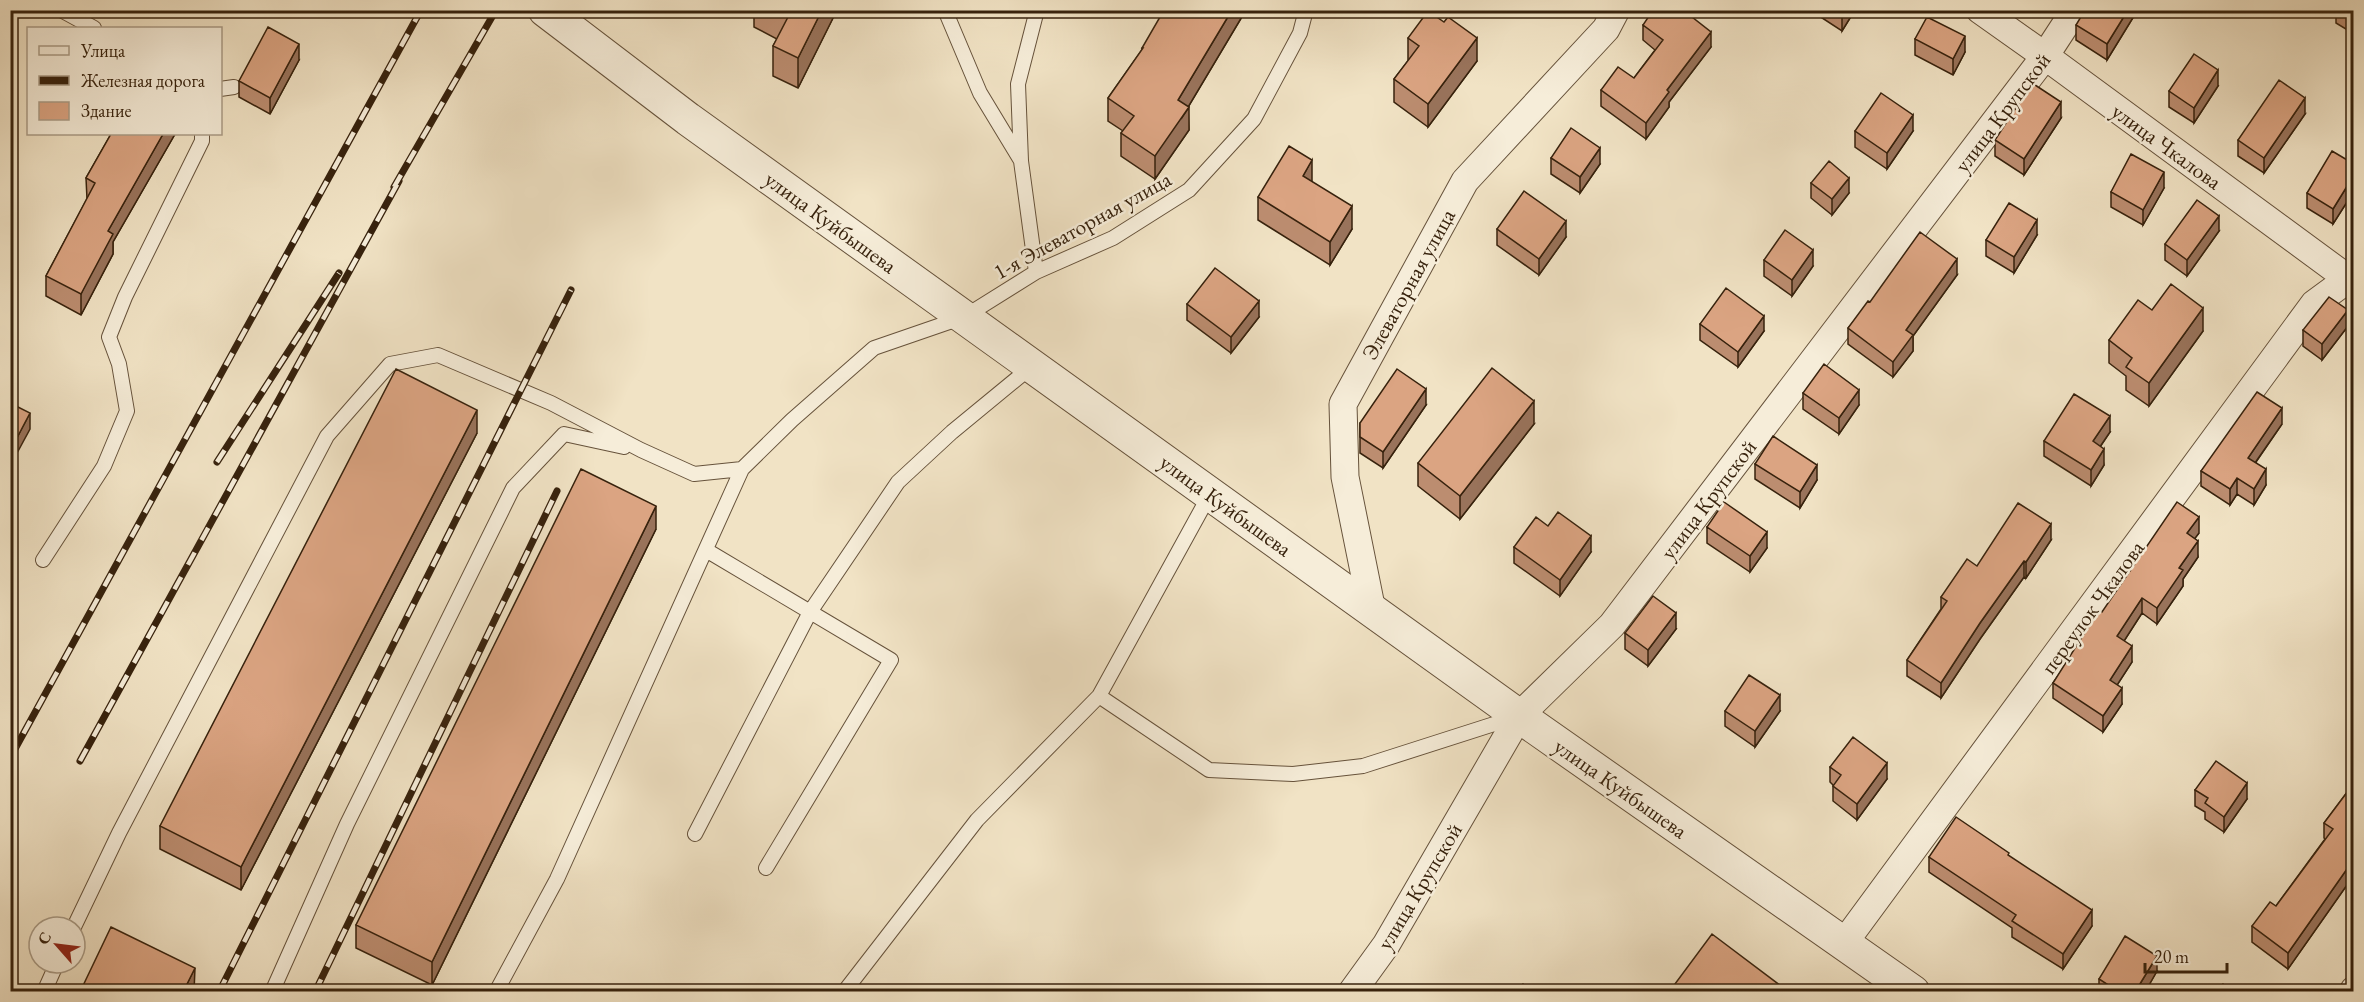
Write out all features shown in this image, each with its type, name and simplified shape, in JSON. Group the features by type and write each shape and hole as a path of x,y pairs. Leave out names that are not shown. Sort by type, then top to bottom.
{"street":[{"name":"улица Куйбышева","path":"545,10 688,119 1372,611 1913,992"},
{"name":"Элеваторная улица","path":"1372,611 1345,477 1343,404 1465,181 1606,28 1616,10"},
{"name":"улица Чкалова","path":"1980,10 2351,281"},
{"name":"улица Крупской","path":"1352,992 1386,945 1519,716 1612,625 2045,56 2075,10"},
{"name":"переулок Чкалова","path":"1844,944 2314,304 2351,281"}],"lane":[{"path":"61,10 92,27"},
{"path":"945,10 980,93 1021,161"},
{"path":"1036,272 1021,161 1018,84 1037,10"},
{"name":"1-я Элеваторная улица","path":"742,469 792,420 874,348 964,317 1036,272 1113,238 1189,190 1254,119 1300,33 1306,10"},
{"path":"43,560 104,466 127,411 119,364 110,337 125,297 202,141 202,135"},
{"path":"80,915 119,833 327,436 390,364 438,355 551,403 641,450 694,474 742,469 557,879 496,992"},
{"path":"695,834 810,612 898,482 952,432 1033,366"},
{"path":"272,992 347,824 513,488 564,434 641,450"},
{"path":"844,992 977,820 1099,696 1210,494"},
{"path":"706,550 891,660 766,868"},
{"path":"1099,696 1209,770 1293,774 1363,766 1519,716"},
{"path":"44,992 52,975"}],"building":[{"path":"779,10 822,10 798,58 773,46 789,15"},
{"path":"1164,10 1232,10 1178,100 1189,107 1155,156 1121,133 1134,116 1108,98 1143,48"},
{"path":"1653,10 1683,10 1711,32 1667,90 1669,92 1646,123 1601,90 1618,67 1634,78 1663,40 1643,25"},
{"path":"1835,10 1845,10 1842,15"},
{"path":"2085,10 2128,10 2107,44 2076,25"},
{"path":"2341,10 2354,10 2354,19"},
{"path":"1428,11 1444,22 1448,17 1477,38 1428,104 1394,79 1419,46 1408,38"},
{"path":"1927,17 1965,36 1953,59 1915,39"},
{"path":"268,27 299,44 270,98 239,81"},
{"path":"2194,54 2218,70 2194,108 2169,91"},
{"path":"2279,80 2305,98 2264,158 2238,140"},
{"path":"2032,83 2061,102 2024,159 1995,140"},
{"path":"1881,93 1913,115 1887,153 1855,131"},
{"path":"1571,128 1600,148 1580,177 1551,158"},
{"path":"110,135 162,135 108,231 113,234 81,294 46,276 95,183 86,178"},
{"path":"1289,146 1312,160 1303,176 1352,206 1330,242 1258,197"},
{"path":"2332,151 2354,164 2354,175 2333,209 2307,193"},
{"path":"2131,154 2164,172 2143,210 2111,192"},
{"path":"1829,161 1849,178 1832,199 1811,183"},
{"path":"1524,191 1566,221 1539,259 1497,229"},
{"path":"2197,200 2219,216 2187,260 2165,244"},
{"path":"2009,203 2037,220 2014,257 1986,240"},
{"path":"1785,230 1813,250 1792,280 1764,260"},
{"path":"1920,232 1957,259 1906,330 1913,335 1893,362 1848,328 1868,301 1870,302"},
{"path":"1215,268 1259,301 1231,337 1187,304"},
{"path":"2171,284 2203,308 2149,383 2126,367 2132,358 2109,340 2138,300 2152,310"},
{"path":"1726,288 1764,316 1738,352 1700,324"},
{"path":"2329,297 2348,310 2322,344 2303,330"},
{"path":"1824,364 1859,390 1839,418 1803,393"},
{"path":"1492,368 1534,401 1460,496 1418,463"},
{"path":"396,369 477,410 241,867 160,826"},
{"path":"1397,369 1426,389 1383,452 1360,437 1360,423"},
{"path":"2257,392 2282,408 2248,458 2266,469 2254,489 2237,478 2230,489 2201,471"},
{"path":"2074,394 2110,416 2093,441 2104,449 2091,470 2044,441"},
{"path":"10,403 30,413 10,451"},
{"path":"1773,436 1817,465 1800,492 1755,464"},
{"path":"581,469 656,506 432,962 356,925"},
{"path":"1724,502 1767,532 1750,556 1707,527"},
{"path":"2177,502 2199,517 2187,533 2198,541 2179,568 2183,570 2157,608 2142,598 2117,636 2132,646 2110,680 2122,688 2103,716 2053,683 2099,610 2102,612"},
{"path":"2018,503 2051,524 2026,562 2024,561 1980,623 1941,683 1907,660 1947,601 1941,597 1967,559 1977,566"},
{"path":"1558,512 1591,536 1560,580 1514,547 1536,517 1548,526"},
{"path":"1653,596 1676,613 1648,650 1625,633"},
{"path":"1749,675 1780,695 1755,731 1725,711"},
{"path":"1853,737 1887,763 1857,804 1833,786 1841,775 1830,767"},
{"path":"2216,761 2247,783 2224,817 2205,803 2208,798 2195,790"},
{"path":"2354,783 2354,859 2288,953 2252,926 2270,902 2276,906 2333,829 2324,823"},
{"path":"1956,817 2009,853 2008,855 2092,910 2063,954 2012,921 2016,915 1929,857"},
{"path":"111,927 195,968 183,992 80,992"},
{"path":"1712,934 1789,992 1669,992"},
{"path":"2125,936 2157,956 2135,992 2119,992 2099,979"},
{"path":"1523,984 1533,992 1517,992"},
{"path":"2223,984 2235,992 2218,992"}],"railway":[{"path":"10,758 421,10"},
{"path":"394,187 496,10"},
{"path":"80,761 399,181"},
{"path":"217,462 339,273"},
{"path":"219,992 571,290"},
{"path":"315,992 557,491"}]}
